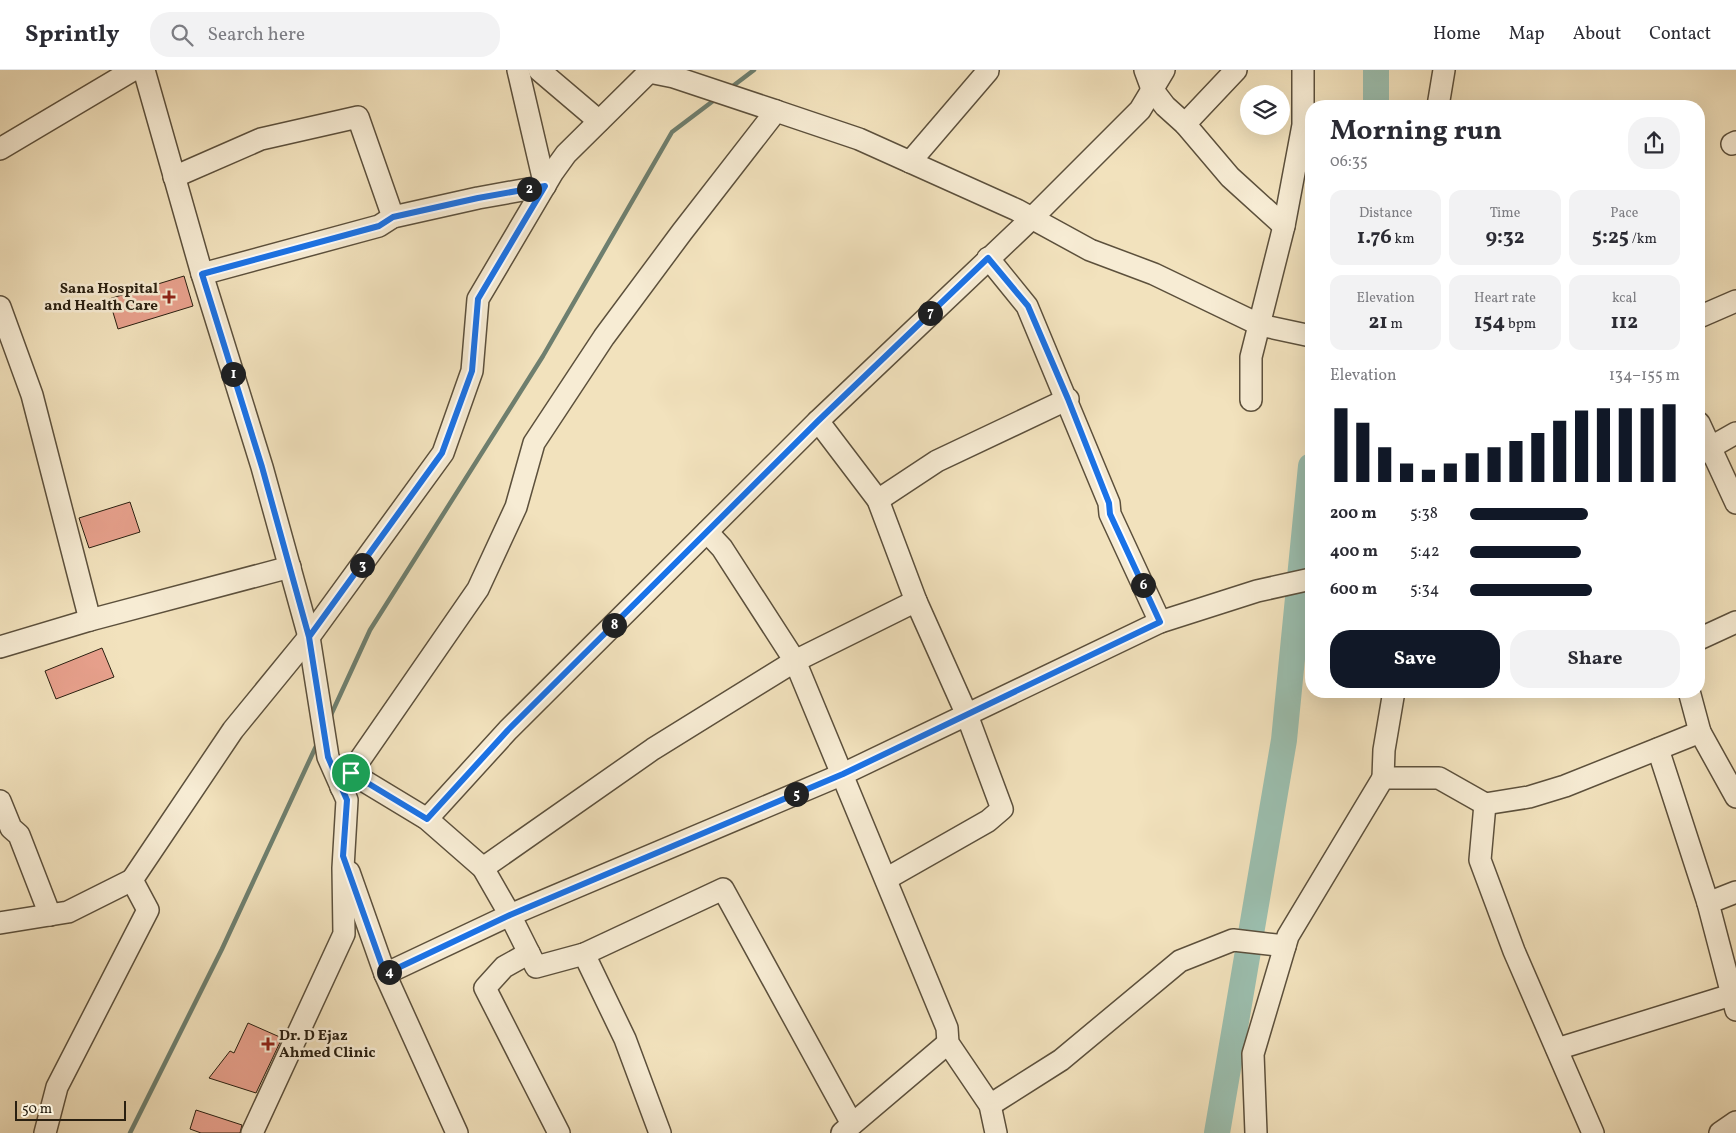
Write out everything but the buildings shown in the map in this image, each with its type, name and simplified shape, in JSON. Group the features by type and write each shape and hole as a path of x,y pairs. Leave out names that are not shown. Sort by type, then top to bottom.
{"street":[{"path":"0,149 133,70"},
{"path":"144,70 202,274 262,467 290,566 309,637 328,757 346,780 427,819 483,868 510,915 536,967 584,954 724,889 847,1129 948,1043"},
{"path":"518,70 545,186"},
{"path":"539,70 599,121"},
{"path":"427,819 508,730 818,421 1032,218 1140,110 1148,80 1164,70"},
{"path":"1185,124 1236,70"},
{"path":"1251,400 1251,357 1284,226 1303,125 1302,70"},
{"path":"1439,100 1444,70"},
{"path":"0,923 68,912 132,880 233,730 309,637 442,453 472,371 478,299 566,154 649,71 674,77 859,139 1032,218 1090,250 1154,274 1260,325 1305,335"},
{"path":"910,162 988,71"},
{"path":"1148,80 1165,106 1185,124 1230,176 1284,226"},
{"path":"252,1133 344,934 343,856 347,800 346,780 478,589 516,506 534,443 604,338 682,232 776,111"},
{"path":"174,177 261,139 358,118 393,217"},
{"path":"202,274 379,226 393,217 478,198 545,186"},
{"path":"988,258 1028,306 1068,399 1109,503 1110,514 1160,622"},
{"path":"1705,314 1736,301"},
{"path":"0,307 32,395 90,620"},
{"path":"878,500 937,461 1068,399"},
{"path":"818,421 878,500 916,601 967,715 1002,809 988,821 886,879"},
{"path":"1705,451 1736,433"},
{"path":"1705,454 1736,503"},
{"path":"707,532 722,548 795,662 947,1028 948,1043 990,1105 996,1133"},
{"path":"0,647 90,620 290,566"},
{"path":"385,974 510,915 843,774 1160,622 1257,591 1305,580"},
{"path":"483,868 653,749 795,662 916,601"},
{"path":"1705,636 1736,622"},
{"path":"1256,1133 1253,1054 1288,936 1383,778 1384,750 1393,698"},
{"path":"1691,698 1700,732 1736,797"},
{"path":"1383,778 1440,778 1485,804 1529,797 1565,786 1700,732"},
{"path":"1556,1049 1733,1003 1708,904 1658,749"},
{"path":"0,801 11,828 19,835 50,915"},
{"path":"1485,804 1480,860 1514,951 1593,1133"},
{"path":"343,856 385,974 457,1133"},
{"path":"45,1133 57,1087 148,910 132,880"},
{"path":"1708,904 1736,892"},
{"path":"990,1105 1061,1060 1180,961 1233,940 1285,946"},
{"path":"529,953 504,968 485,988 559,1133"},
{"path":"584,954 625,1039 660,1133"},
{"path":"1720,1133 1736,1122"}],"waterway":[{"path":"729,89 754,70"},
{"path":"1376,70 1376,100"},
{"path":"330,717 370,630 543,356 672,132 717,98"},
{"path":"1217,1133 1284,740 1305,527"},
{"path":"130,1133 222,949 318,742"}],"place":[{"name":"Sana Hospital and Health Care","path":"169,297"},
{"name":"Dr. D Ejaz Ahmed Clinic","path":"268,1044"}],"route":[{"path":"351,773 341,787 328,757 309,637 262,467 202,274 379,226 393,217 478,198 545,186 510,248 478,299 472,371 442,453 385,535 309,637 315,684 328,757 347,800 343,856 385,974 510,915 843,774 1160,622 1110,514 1109,503 1068,399 1028,306 988,258 818,421 508,730 427,819 351,773"}]}
